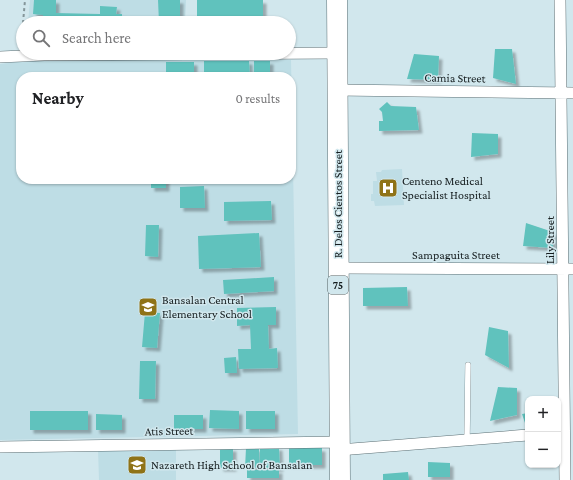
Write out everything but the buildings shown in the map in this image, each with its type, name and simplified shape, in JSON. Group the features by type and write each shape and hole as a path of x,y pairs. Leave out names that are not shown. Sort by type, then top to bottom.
{"highway":[{"name":"R. Delos Cientos Street","path":"337,0 340,480"}],"street":[{"name":"Lily Street","path":"560,0 567,93 568,269 561,432 565,480"},
{"path":"296,54 337,54"},
{"path":"0,57 16,55"},
{"name":"Camia Street","path":"337,90 567,93"},
{"name":"Sampaguita Street","path":"338,268 568,269"},
{"name":"Atis Street","path":"0,447 339,446 467,440 525,435"}],"lane":[{"path":"467,440 468,365"}],"path":[{"path":"24,16 25,0"}],"shaded area":[{"path":"30,0 186,0 185,16 29,16"},
{"name":"Bansalan Central Elementary School","path":"33,60 291,60 291,72 16,72 16,184 293,184 298,434 0,440 0,64"},
{"name":"Centeno Medical Specialist Hospital","path":"402,169 404,205 375,206 374,201 371,201 371,194 373,194 373,181 377,181 376,172 381,172 382,170"},
{"name":"Nazareth High School of Bansalan","path":"98,449 176,449 176,480 99,480"}],"place":[{"name":"Centeno Medical Specialist Hospital","path":"388,188"},
{"name":"Bansalan Central Elementary School","path":"148,307"},
{"name":"Nazareth High School of Bansalan","path":"137,465"}]}
